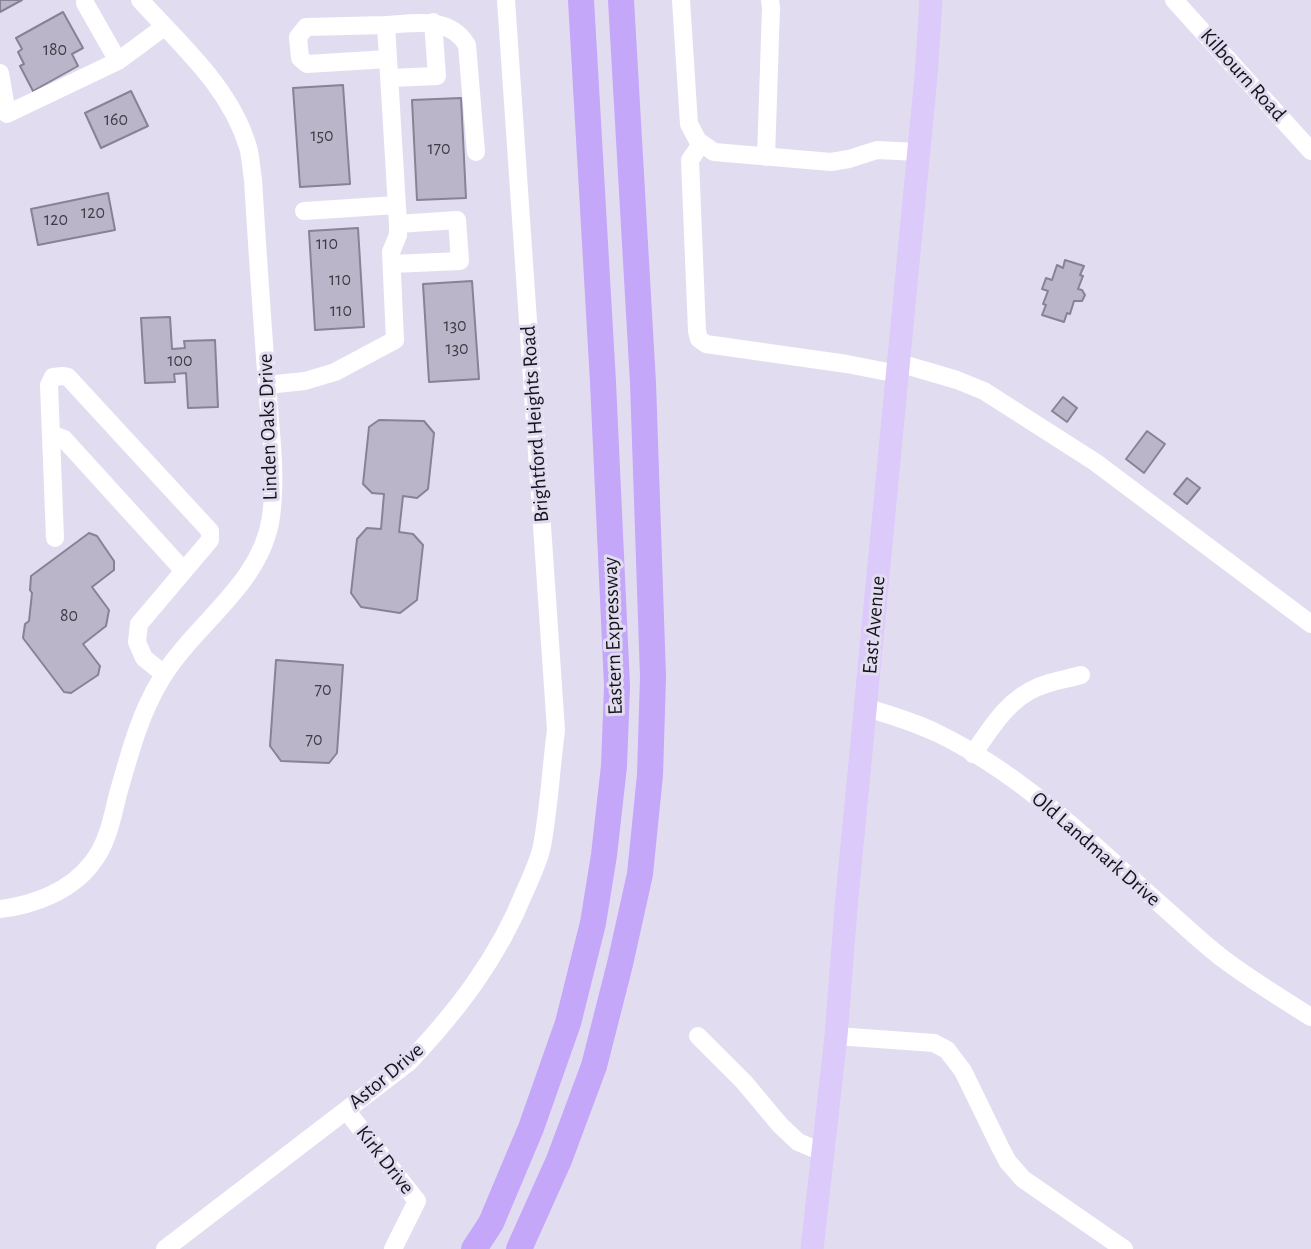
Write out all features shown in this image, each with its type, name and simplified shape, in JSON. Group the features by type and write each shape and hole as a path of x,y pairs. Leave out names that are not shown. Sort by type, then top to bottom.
{"highway":[{"name":"Eastern Expressway","path":"474,1249 491,1223 526,1140 568,1023 593,923 614,766 617,686 581,0"},
{"name":"Eastern Expressway","path":"519,1249 559,1160 594,1066 640,874 650,775 653,677 643,383 621,0"}],"main road":[{"name":"East Avenue","path":"812,1249 836,1035 931,0"}],"street":[{"name":"Linden Oaks Drive","path":"0,909 18,907 55,893 93,863 105,842 141,720 163,674 253,566 264,543 270,520 273,475 249,150 227,99 210,75 140,0"},
{"name":"Brightford Heights Road","path":"506,0 556,730 541,848"},
{"path":"681,0 689,124 698,141 713,152 831,162 877,150 918,152"},
{"path":"766,157 770,0"},
{"path":"85,2 118,61"},
{"name":"Kilbourn Road","path":"1182,3 1311,150"},
{"path":"390,78 437,76 433,22"},
{"path":"388,59 307,64 300,58 299,37 306,27 433,22 460,34 467,45 476,152"},
{"path":"267,385 305,380 335,372 395,340 391,251 398,235 398,224 386,25"},
{"path":"0,73 7,114 118,61 164,27"},
{"path":"701,144 690,160 699,339 706,344 847,365 898,369 957,380 984,391 1095,462 1311,624"},
{"path":"304,211 396,205"},
{"path":"391,264 460,261 457,220 398,224"},
{"path":"55,538 49,385 53,377 62,376 68,377 210,531 211,540 139,624 137,642 144,658 163,674"},
{"path":"51,434 64,439 184,571"},
{"path":"973,754 995,721 1016,700 1038,687 1081,675"},
{"name":"Old Landmark Drive","path":"867,708 925,728 973,754 1026,789 1225,961 1311,1017"},
{"name":"Astor Drive","path":"165,1249 409,1062 470,991 496,952 516,914 541,848"},
{"path":"836,1035 934,1043 947,1049 963,1071 1000,1147 1014,1169 1023,1179 1125,1249"},
{"path":"698,1036 798,1142 822,1152"},
{"name":"Kirk Drive","path":"346,1110 417,1201 393,1249"}],"building":[{"path":"0,0 22,0 0,12"},
{"path":"63,12 83,48 72,54 78,66 33,91 20,66 24,64 18,52 22,49 16,38"},
{"path":"343,85 350,184 300,187 293,88"},
{"path":"131,91 148,126 101,148 85,113"},
{"path":"461,98 466,198 417,200 412,100"},
{"path":"108,193 115,230 38,245 31,209"},
{"path":"358,228 364,327 315,330 309,231"},
{"path":"1065,260 1084,266 1078,289 1085,295 1082,301 1074,301 1064,322 1042,315 1048,291 1042,289 1046,278 1052,280 1057,265 1063,268"},
{"path":"472,281 479,379 429,382 423,284"},
{"path":"170,317 172,349 185,348 184,341 215,340 218,407 188,408 186,373 174,374 175,382 145,383 141,318"},
{"path":"1063,397 1077,408 1067,422 1052,411"},
{"path":"379,420 424,421 434,433 428,489 417,498 403,496 399,532 413,534 423,545 417,600 400,613 361,607 351,593 357,539 367,528 381,529 384,494 372,493 363,484 369,427"},
{"path":"1147,431 1165,444 1144,473 1126,459"},
{"path":"1187,478 1200,488 1187,504 1174,494"},
{"path":"89,533 97,536 114,561 114,570 92,587 109,610 106,626 83,644 100,666 98,675 71,693 64,692 23,638 25,624 29,621 31,576"},
{"path":"276,660 343,665 337,753 329,763 281,761 270,746"}]}
